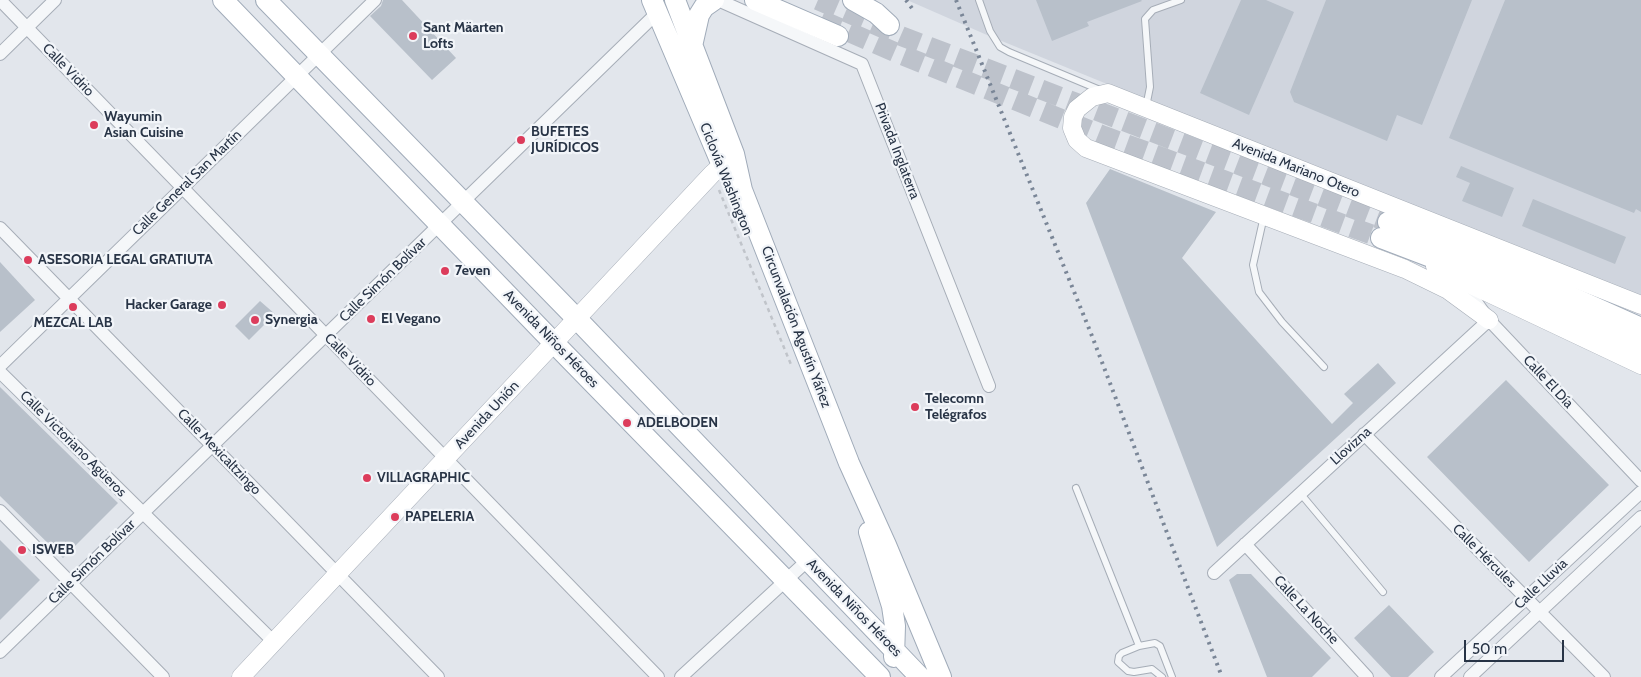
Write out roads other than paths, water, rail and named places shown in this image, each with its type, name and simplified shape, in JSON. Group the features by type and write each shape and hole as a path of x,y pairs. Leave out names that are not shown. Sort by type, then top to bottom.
{"main road":[{"name":"Avenida Niños Héroes","path":"223,0 880,677"},
{"name":"Avenida Niños Héroes","path":"266,0 920,677"},
{"name":"Circunvalación Agustín Yáñez","path":"675,0 692,46 723,164"},
{"path":"692,46 699,15 704,7 716,0"},
{"path":"755,0 838,36"},
{"path":"853,0 876,13 889,25"},
{"name":"Circunvalación Agustín Yáñez","path":"655,6 723,164 742,190 849,463 886,545 941,677"},
{"path":"1108,94 1086,100 1074,117 1074,134 1077,140 1086,148 1405,269 1448,290 1489,320"},
{"name":"Avenida Mariano Otero","path":"1108,94 1636,311"},
{"name":"Avenida Unión","path":"241,677 723,164"},
{"path":"1388,234 1459,280 1641,365"},
{"path":"1388,234 1641,347"},
{"name":"Avenida Mariano Otero","path":"1388,234 1636,311"},
{"name":"Circunvalación Agustín Yáñez","path":"849,463 892,606 895,626 892,677"}],"street":[{"name":"Calle Vidrio","path":"0,0 658,677"},
{"path":"0,54 55,0"},
{"name":"Calle General San Martín","path":"0,366 375,0"},
{"name":"Privada Inglaterra","path":"716,0 862,64 989,386"},
{"name":"Calle Simón Bolívar","path":"0,652 463,202 655,6"},
{"name":"Calle Mexicaltzingo","path":"0,228 438,677"},
{"name":"Calle El Día","path":"1459,280 1489,320 1641,482"},
{"name":"Llovizna","path":"1214,573 1489,320"},
{"name":"Calle Victoriano Agüeros","path":"0,372 274,642"},
{"name":"Calle Hércules","path":"1364,434 1604,677"},
{"name":"Calle Lluvia","path":"1441,677 1641,492"},
{"path":"0,511 164,677"},
{"name":"Calle Lluvia","path":"1470,677 1641,517"},
{"name":"Calle La Noche","path":"1245,544 1367,677"},
{"path":"682,677 808,560"}],"lane":[{"name":"Avenida Mariano Otero","path":"979,0 990,31 1000,47 1108,94"},
{"path":"1146,108 1150,87 1145,19 1153,10 1181,0"},
{"path":"1264,216 1253,265 1259,292 1282,322 1324,366"},
{"path":"1076,488 1139,646"},
{"path":"1300,493 1382,592"},
{"path":"1162,677 1152,670 1128,671 1118,662 1119,656 1139,646 1155,643 1160,646 1172,677"}],"tunnel":[{"path":"818,0 901,36 1388,222"},
{"path":"821,20 897,53 1104,136 1381,238"}],"railway":[{"path":"906,0 914,11"},
{"path":"956,0 1092,336 1222,677"}],"place":[{"name":"Sant Mäarten Lofts","path":"413,36"},
{"name":"Wayumin Asian Cuisine","path":"94,125"},
{"name":"BUFETES JURÍDICOS","path":"521,140"},
{"name":"ASESORIA LEGAL GRATIUTA","path":"28,260"},
{"name":"7even","path":"445,271"},
{"name":"Hacker Garage","path":"222,305"},
{"name":"MEZCAL LAB","path":"73,307"},
{"name":"El Vegano","path":"371,319"},
{"name":"Synergia","path":"255,320"},
{"name":"Telecomn Telégrafos","path":"915,407"},
{"name":"ADELBODEN","path":"627,423"},
{"name":"VILLAGRAPHIC","path":"367,478"},
{"name":"PAPELERIA","path":"395,517"},
{"name":"ISWEB","path":"22,550"}]}
